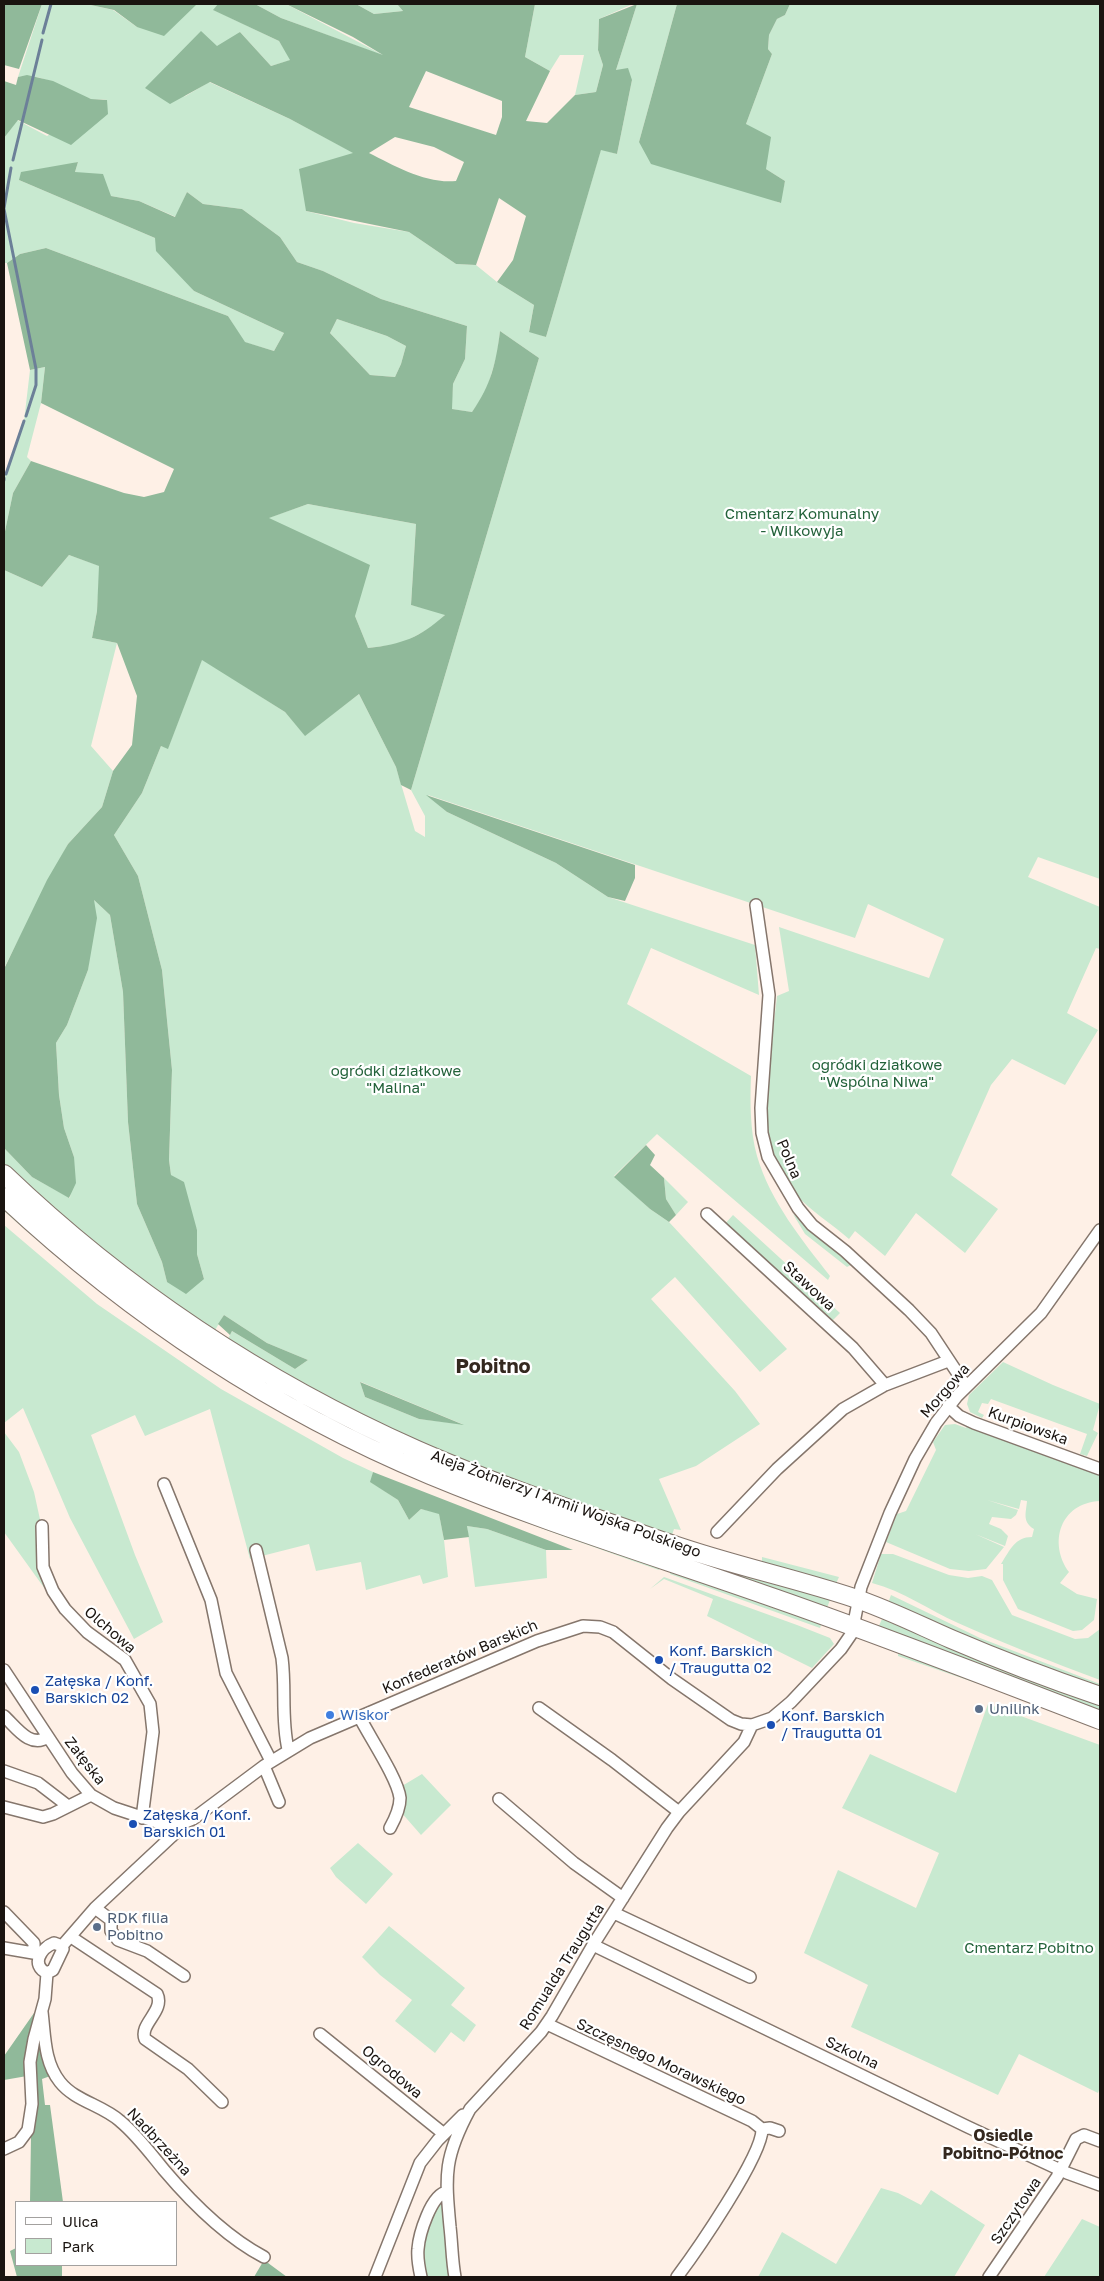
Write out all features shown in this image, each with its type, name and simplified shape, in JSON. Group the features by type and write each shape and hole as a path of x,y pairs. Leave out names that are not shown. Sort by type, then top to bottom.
{"main road":[{"name":"Aleja Żołnierzy I Armii Wojska Polskiego","path":"4,1174 52,1218 139,1288 258,1368 349,1418 423,1452 518,1490 672,1545 858,1600 1027,1670 1100,1696"},
{"name":"Aleja Żołnierzy I Armii Wojska Polskiego","path":"4,1197 86,1269 163,1327 238,1376 363,1444 428,1474 504,1504 853,1626 1100,1720"}],"street":[{"name":"Polna","path":"756,905 769,994 760,1108 762,1133 768,1157 776,1175 812,1225 845,1251 909,1310 945,1351 948,1361 966,1386"},
{"name":"Stawowa","path":"707,1214 853,1348 885,1385"},
{"name":"Morgowa","path":"858,1600 877,1545 925,1439 948,1406 966,1386 1041,1313 1100,1230"},
{"path":"717,1532 776,1469 856,1400 885,1385 948,1361"},
{"name":"Kurpiowska","path":"948,1406 960,1416 974,1423 1100,1469"},
{"path":"164,1484 211,1600 226,1673 267,1763 279,1802"},
{"name":"Olchowa","path":"42,1526 43,1567 53,1591 87,1632 125,1660 150,1704 153,1732 142,1818"},
{"path":"256,1550 282,1658 284,1721 288,1749"},
{"path":"752,1725 772,1718 792,1702 841,1649 852,1633 858,1600"},
{"name":"Konfederatów Barskich","path":"176,1826 193,1819 288,1749 359,1716 556,1633 590,1625 604,1628 618,1636 672,1679 726,1717 740,1724 752,1725"},
{"name":"Załęska","path":"4,1670 72,1773 91,1795 109,1806 142,1818 176,1826"},
{"path":"539,1708 612,1760 679,1812"},
{"path":"4,1716 29,1739 39,1742 48,1738"},
{"path":"359,1716 394,1781 400,1798 395,1818 390,1828"},
{"name":"Romualda Traugutta","path":"456,2277 447,2192 447,2168 455,2137 470,2109 546,2024 593,1945 679,1812 744,1742 750,1734 752,1725"},
{"path":"4,1771 38,1783 68,1806"},
{"path":"4,1807 43,1817 91,1795"},
{"path":"498,1799 574,1863 624,1898"},
{"path":"47,1973 53,1970 62,1954 62,1946 95,1908 161,1848 175,1833 176,1826"},
{"path":"95,1908 111,1920 111,1931 118,1940 147,1950 184,1976"},
{"path":"4,1912 34,1943 41,1968 47,1973"},
{"path":"614,1914 750,1977"},
{"path":"71,1937 154,1991 159,2000 153,2017 144,2032 145,2039 181,2063 222,2102"},
{"path":"4,1948 36,1953 54,1943 62,1946"},
{"name":"Szkolna","path":"593,1945 767,2031 1100,2186"},
{"path":"4,2149 19,2142 28,2130 32,2104 30,2062 42,2012 47,1973"},
{"name":"Nadbrzeżna","path":"42,2012 46,2050 53,2071 60,2082 76,2096 118,2119 176,2183 219,2226 264,2257"},
{"name":"Szczęsnego Morawskiego","path":"546,2024 752,2121 762,2129 770,2128 779,2131"},
{"name":"Ogrodowa","path":"320,2034 444,2134"},
{"path":"375,2277 420,2163 444,2134 470,2109"},
{"path":"677,2277 726,2204 760,2141 762,2129"},
{"name":"Szczytowa","path":"989,2277 1061,2169 1076,2139 1081,2135 1100,2141"},
{"path":"421,2277 418,2256 419,2240 436,2199 441,2193 447,2192"}],"green space":[{"path":"4,4 42,4 19,69 4,65"},
{"path":"42,4 86,4 113,10 137,27 195,4 218,4 214,10 279,41 291,60 271,66 240,32 184,97 209,82 290,119 354,153 306,211 354,223 409,232 456,264 476,265 497,282 534,305 529,331 546,337 601,149 617,154 632,80 616,70 637,4 677,4 639,142 780,203 785,181 766,169 746,124 772,54 768,49 769,35 777,19 785,15 790,4 1100,4 1100,879 1038,857 1028,877 1100,907 1100,949 1096,948 1067,1013 1098,1030 1065,1085 1012,1059 991,1085 951,1175 998,1209 965,1253 916,1213 885,1256 855,1231 849,1239 808,1207 796,1195 782,1175 773,1151 768,1126 768,1073 777,996 789,991 779,927 929,978 944,939 868,904 855,938 428,795 447,812 556,863 608,897 755,945 759,995 651,948 627,1004 751,1076 753,1137 763,1173 778,1204 830,1276 828,1280 657,1134 614,1176 650,1209 669,1222 787,1349 760,1372 675,1277 651,1299 735,1391 760,1424 696,1466 659,1479 681,1530 674,1529 671,1538 480,1469 348,1410 227,1341 232,1331 295,1369 308,1360 267,1343 224,1315 214,1332 132,1273 79,1231 4,1165 4,1148 32,1177 70,1198 74,1157 64,1128 59,1095 56,1043 67,1025 88,970 93,899 110,915 123,992 128,1122 137,1204 162,1262 167,1282 204,1279 197,1254 197,1230 171,1175 169,1160 172,1070 162,970 138,876 114,835 142,793 161,746 168,748 202,659 285,712 305,735 359,694 396,767 415,831 425,837 425,816 411,790 539,358 500,331 497,355 486,392 472,412 451,409 453,384 465,359 467,326 381,299 323,271 297,262 280,237 242,209 203,204 187,192 176,217 139,201 111,196 75,172 78,162 19,180 155,238 194,291 284,333 274,351 244,342 228,316 46,248 20,254 4,263 4,138 17,120 47,136 107,100 91,99 82,96 38,77 18,77","holes":["361,1382 462,1424 419,1419 365,1397"]},
{"path":"86,4 197,4 164,36 137,27 114,10"},
{"path":"218,4 255,4 281,18 383,55 353,37 286,4 356,4 374,14 403,11 397,4 535,4 525,57 550,71 526,121 547,123 575,95 596,92 603,65 598,50 599,19 637,4 616,70 628,68 632,80 617,154 601,150 546,337 529,332 534,305 497,282 513,260 526,216 499,198 476,265 456,264 409,232 306,211 299,169 353,153 290,119 210,82 170,104 145,88 201,31 217,46 240,32 271,66 290,60 279,41 213,10","holes":["426,71 502,101 502,117 496,135 409,107","395,137 434,147 464,162 456,181 433,180 422,177 369,153"]},
{"path":"255,4 286,4 387,57 281,18"},
{"path":"356,4 397,4 403,11 374,14"},
{"path":"535,4 633,4 599,19 598,50 603,65 596,92 575,95 584,55 560,55 550,71 525,57"},
{"path":"677,4 790,4 785,15 777,19 769,35 768,49 772,54 746,124 771,137 766,169 785,181 781,203 651,164 639,142"},
{"path":"27,75 53,81 91,99 107,100 108,114 71,145 18,120 4,138 4,81 16,85 18,77"},
{"path":"78,162 75,172 103,174 111,196 139,201 175,217 187,192 203,204 242,209 280,237 297,262 323,271 381,299 467,326 465,359 453,384 452,409 472,412 484,392 492,373 500,331 539,358 411,790 401,785 396,767 359,694 305,736 285,712 202,660 168,749 161,746 142,793 114,835 138,876 162,970 172,1070 169,1160 171,1175 184,1182 197,1230 197,1254 204,1279 186,1294 167,1282 162,1262 137,1204 128,1122 123,992 110,915 94,900 97,918 88,970 67,1025 56,1043 59,1095 64,1128 74,1157 76,1183 69,1198 32,1177 4,1148 4,969 47,880 68,844 102,807 113,771 132,745 137,696 117,643 92,638 97,611 99,566 69,555 42,587 4,570 4,536 13,493 31,461 124,493 144,497 164,492 174,469 41,403 45,367 30,370 7,263 20,254 46,248 228,316 245,342 274,351 284,333 194,291 156,251 155,238 19,180 21,172","holes":["337,319 387,336 406,346 395,377 370,375 330,333","308,504 416,524 411,605 445,615 410,639 368,648 355,616 370,565 269,518"]},
{"path":"337,319 387,336 406,346 395,377 370,375 330,333"},
{"path":"45,367 41,403 27,457 31,461 13,493 4,536 4,476 24,421 30,370"},
{"path":"308,504 416,524 411,605 446,614 432,627 401,644 368,648 355,616 268,518"},
{"path":"69,555 100,566 97,611 92,638 117,643 91,746 113,771 102,807 68,844 4,968 4,570 42,587"},
{"path":"426,795 635,865 635,878 625,901 608,897 556,863 447,812"},
{"path":"646,1145 655,1155 650,1165 664,1178 666,1199 676,1215 669,1222 650,1209 614,1177"},
{"path":"664,1178 688,1202 676,1215 666,1199"},
{"path":"4,1205 256,1393 661,1566 659,1570 444,1491 358,1452 303,1424 250,1394 148,1327 50,1252 4,1211"},
{"path":"793,1214 852,1263 851,1265 847,1267 805,1234"},
{"path":"733,1215 840,1313 830,1323 723,1226"},
{"path":"4,1225 97,1304 221,1389 343,1458 373,1472 371,1482 398,1500 409,1520 421,1509 439,1513 448,1577 423,1584 420,1575 366,1590 361,1562 316,1571 309,1544 250,1559 210,1409 145,1436 135,1415 91,1435 135,1555 163,1622 134,1639 70,1518 23,1408 4,1423"},
{"path":"224,1315 267,1343 308,1360 295,1369 232,1331 230,1335 218,1324"},
{"path":"1003,1362 1100,1404 1093,1430 1098,1433 1087,1456 1080,1454 1087,1434 991,1399 988,1404 982,1403 978,1412 984,1415 982,1418 970,1412 967,1404 969,1395"},
{"path":"360,1382 464,1425 419,1419 365,1397"},
{"path":"955,1424 966,1428 967,1425 1100,1474 1100,1501 1086,1503 1075,1509 1067,1517 1059,1537 1059,1549 1069,1572 1060,1583 1077,1594 1097,1599 1094,1620 1082,1630 1073,1631 1018,1609 1003,1580 1003,1564 1001,1564 1010,1549 1021,1539 1032,1537 1034,1529 1026,1520 1027,1501 1021,1500 1019,1509 987,1500 1018,1510 1011,1519 992,1517 989,1524 1001,1529 1008,1536 1005,1546 975,1534 1004,1547 986,1569 969,1571 950,1569 886,1542 897,1514 906,1511 936,1450 933,1442 945,1425"},
{"path":"4,1432 19,1452 34,1492 41,1524 41,1563 45,1589 4,1532"},
{"path":"373,1472 573,1550 546,1550 487,1529 467,1526 469,1537 444,1540 439,1514 421,1509 409,1520 398,1500 370,1482"},
{"path":"467,1526 487,1529 546,1550 547,1578 475,1587"},
{"path":"678,1552 831,1597 827,1608 675,1559"},
{"path":"881,1554 893,1554 949,1575 968,1578 982,1576 992,1580 1012,1615 1075,1639 1088,1638 1100,1629 1100,1680 976,1631 905,1596 872,1583"},
{"path":"762,1557 839,1577 835,1586 765,1566"},
{"path":"671,1570 822,1623 820,1628 670,1574"},
{"path":"664,1577 830,1638 834,1644 812,1668 707,1616 713,1599 664,1579 650,1589"},
{"path":"891,1595 980,1638 1100,1684 1100,1690 1013,1657 888,1603"},
{"path":"882,1619 943,1645 1100,1703 1100,1713 877,1630"},
{"path":"898,1651 980,1683 898,1656"},
{"name":"Cmentarz Pobitno","path":"988,1704 1100,1745 1100,2088 1098,2093 1019,2054 998,2095 851,2027 868,1985 804,1953 838,1870 916,1908 939,1853 842,1808 870,1754 956,1793"},
{"path":"422,1774 451,1805 421,1835 400,1811 402,1786"},
{"path":"358,1843 393,1874 366,1904 336,1877 330,1868"},
{"path":"389,1926 465,1988 451,2005 476,2025 464,2042 451,2032 435,2053 395,2021 412,2000 380,1975 362,1957"},
{"path":"39,2012 27,2076 4,2080 4,2056 34,2013"},
{"path":"41,2020 53,2075 42,2079 45,2105 50,2105 63,2201 30,2201 32,2069"},
{"path":"881,2188 898,2193 921,2205 931,2190 985,2225 954,2277 758,2277 782,2232 836,2264"},
{"path":"442,2195 453,2277 423,2277 421,2240"},
{"path":"1082,2219 1100,2227 1100,2277 1044,2277"},
{"path":"15,2248 15,2266 62,2266 62,2277 17,2277 10,2251"},
{"path":"264,2260 287,2277 254,2277"}],"waterway":[{"path":"43,33 51,4"},
{"path":"13,160 42,40"},
{"path":"4,208 11,168"},
{"path":"4,209 36,369 36,385 26,416"},
{"path":"6,474 24,421"}],"place":[{"name":"Konf. Barskich / Traugutta 02","path":"659,1660"},
{"name":"Załęska / Konf. Barskich 02","path":"35,1690"},
{"name":"Unilink","path":"979,1709"},
{"name":"Wiskor","path":"330,1715"},
{"name":"Konf. Barskich / Traugutta 01","path":"771,1725"},
{"name":"Załęska / Konf. Barskich 01","path":"133,1824"},
{"name":"RDK filia Pobitno","path":"97,1927"}],"district":[{"name":"Pobitno","path":"493,1367"},
{"name":"Osiedle Pobitno-Północ","path":"1003,2145"}],"park label":[{"name":"Cmentarz Komunalny - Wilkowyja","path":"802,522"},
{"name":"ogródki działkowe \"Wspólna Niwa\"","path":"877,1074"},
{"name":"ogródki działkowe \"Malina\"","path":"396,1080"}]}
